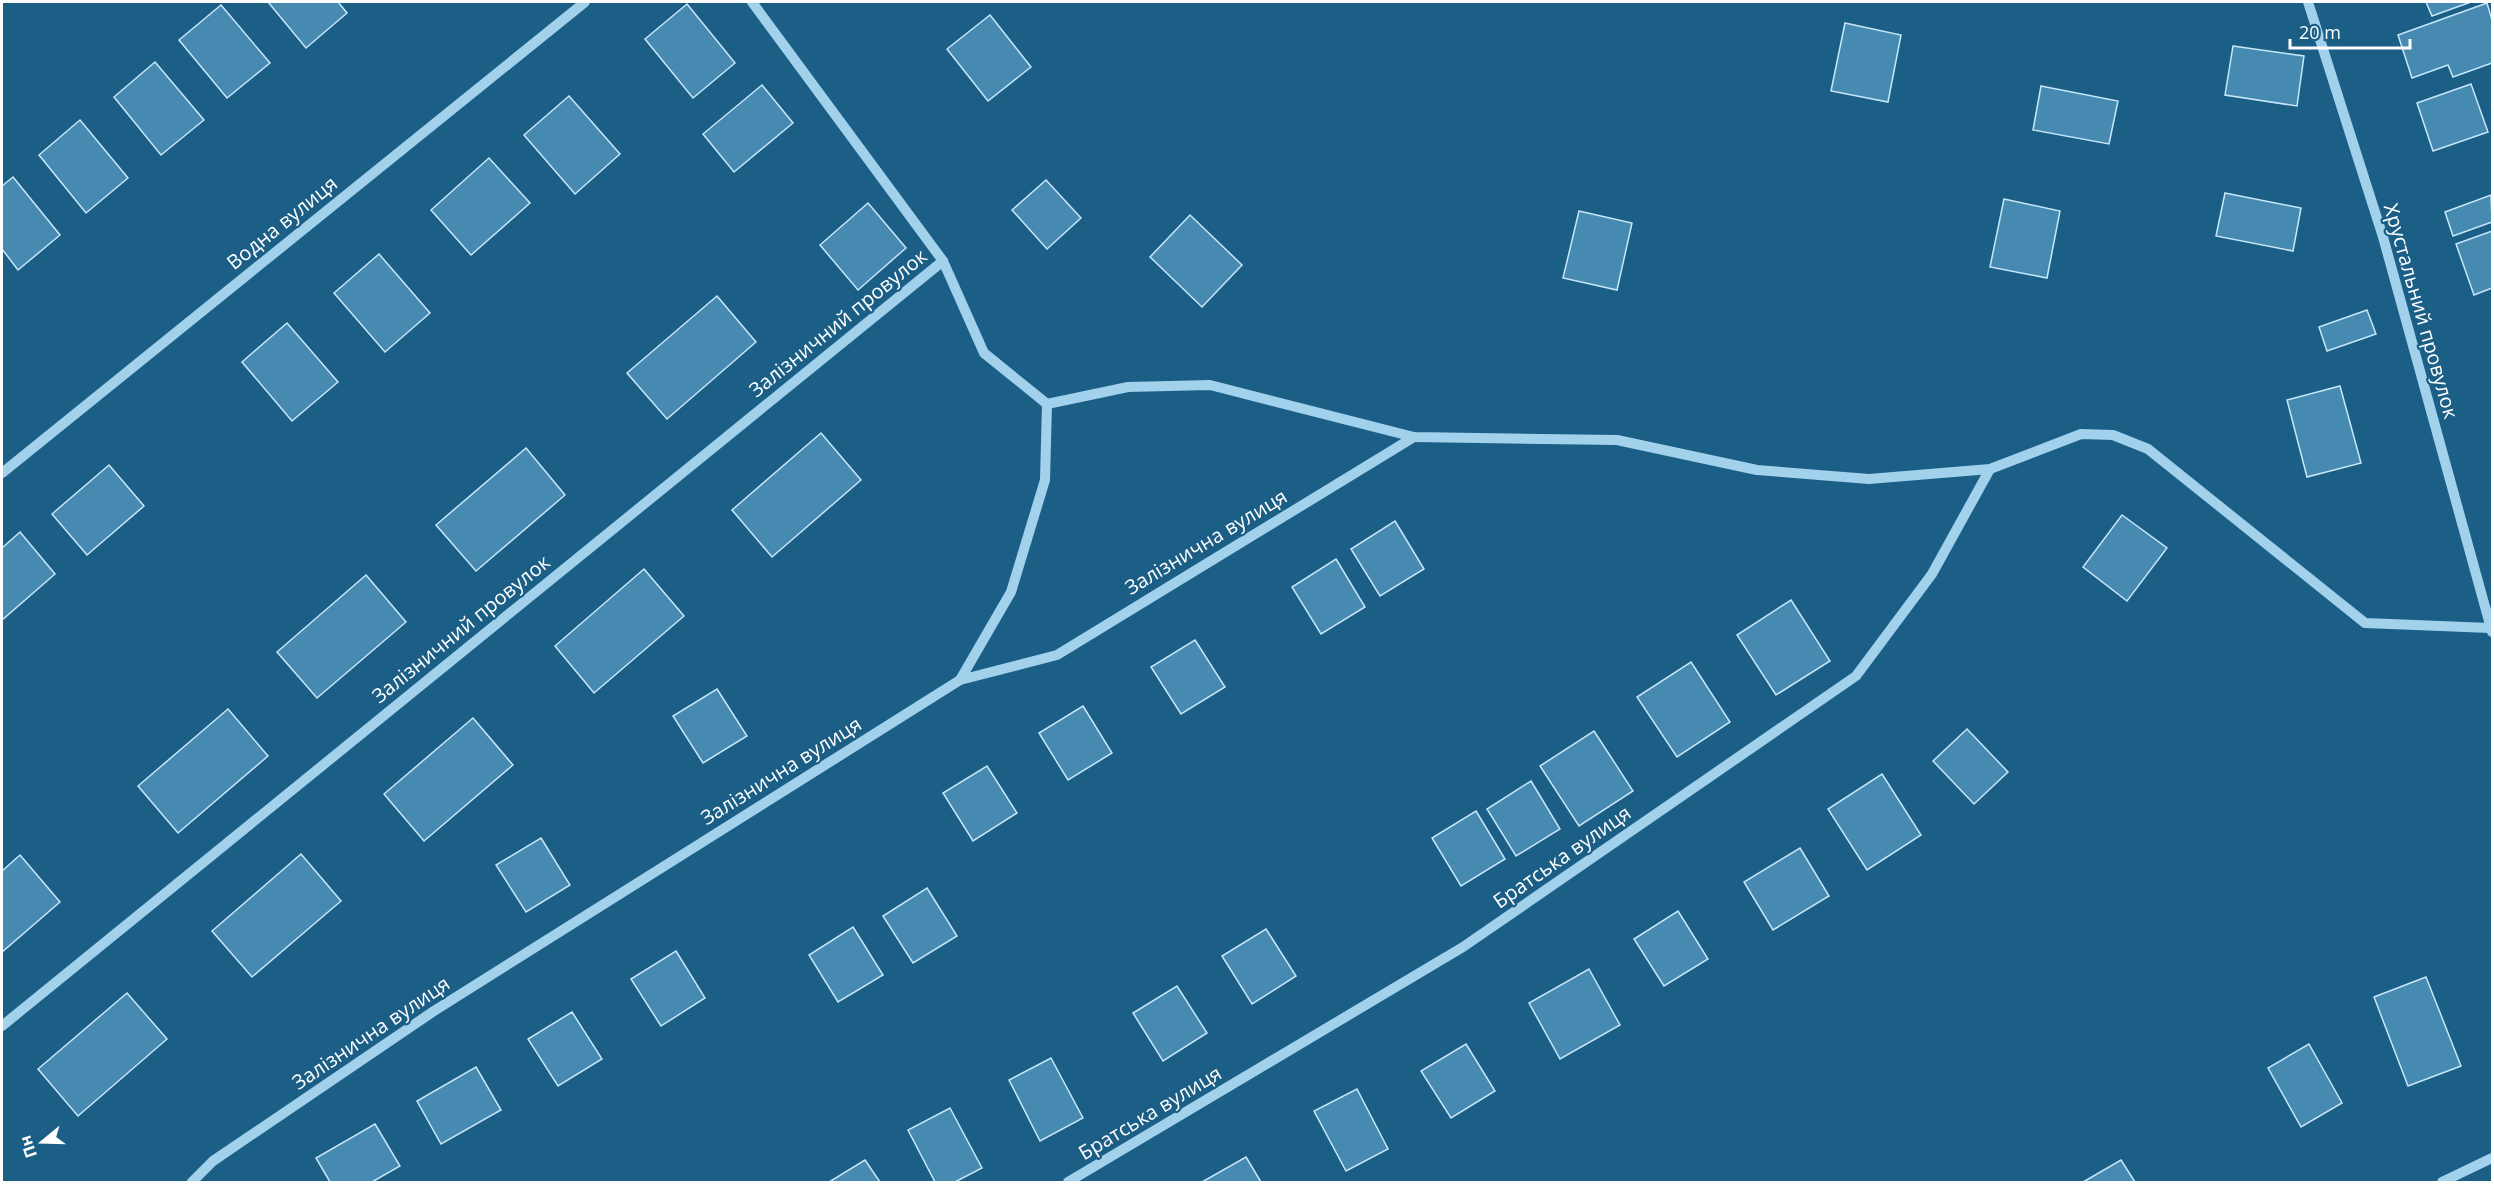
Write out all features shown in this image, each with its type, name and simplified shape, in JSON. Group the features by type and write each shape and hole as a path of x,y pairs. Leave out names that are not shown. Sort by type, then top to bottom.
{"street":[{"name":"Водна вулиця","path":"2,473 585,2"},
{"path":"752,2 944,261 984,353 1047,404"},
{"name":"Хрустальний провулок","path":"2308,2 2383,237 2492,630"},
{"name":"Залізничний провулок","path":"2,1026 944,261"},
{"path":"1047,404 1128,387 1210,385 1413,436 1617,440 1757,470 1869,479 1990,469 2081,434 2113,435 2148,449 2365,623 2492,630"},
{"path":"960,680 1011,592 1045,480 1047,404"},
{"name":"Залізнична вулиця","path":"192,1182 213,1161 434,1011 960,680 1057,655 1413,436"},
{"name":"Братська вулиця","path":"1068,1182 1462,947 1856,676 1932,574 1990,469"},
{"path":"2442,1182 2493,1158"}],"building":[{"path":"268,2 338,2 347,13 306,48"},
{"path":"2426,2 2471,2 2432,16"},
{"path":"2487,3 2492,20 2492,63 2453,77 2448,65 2412,78 2398,35"},
{"path":"687,4 735,63 693,98 645,39"},
{"path":"221,5 270,63 227,98 179,40"},
{"path":"990,15 1031,67 988,101 947,49"},
{"path":"1845,23 1901,35 1888,102 1831,91"},
{"path":"2233,46 2304,56 2297,106 2225,95"},
{"path":"155,62 204,120 161,155 114,97"},
{"path":"2471,84 2488,132 2433,151 2417,103"},
{"path":"762,85 793,123 734,172 703,134"},
{"path":"2041,86 2118,101 2109,144 2033,130"},
{"path":"569,96 620,154 575,194 524,135"},
{"path":"80,120 128,178 86,213 39,155"},
{"path":"489,158 530,203 471,255 431,210"},
{"path":"13,177 60,235 18,270 2,249 2,186"},
{"path":"1046,180 1081,218 1047,249 1012,210"},
{"path":"2225,193 2301,208 2293,251 2216,236"},
{"path":"2491,195 2492,222 2453,236 2445,212"},
{"path":"2004,199 2060,211 2047,278 1990,267"},
{"path":"868,203 906,248 858,290 820,245"},
{"path":"1579,211 1632,223 1617,290 1563,278"},
{"path":"1190,215 1242,265 1202,307 1150,257"},
{"path":"2492,231 2492,288 2474,295 2456,244"},
{"path":"379,254 430,313 385,352 334,293"},
{"path":"717,296 756,342 667,419 627,373"},
{"path":"2367,310 2376,334 2327,351 2319,327"},
{"path":"287,323 338,382 292,421 242,362"},
{"path":"2340,386 2361,463 2307,477 2287,400"},
{"path":"821,433 861,480 772,557 732,510"},
{"path":"526,448 565,495 476,571 436,525"},
{"path":"109,465 144,506 87,555 52,514"},
{"path":"2122,515 2167,548 2127,601 2083,567"},
{"path":"1395,521 1424,569 1380,596 1351,549"},
{"path":"20,532 55,574 2,620 2,548"},
{"path":"1336,559 1365,607 1321,634 1292,587"},
{"path":"644,569 684,616 594,693 555,646"},
{"path":"366,575 406,622 317,698 277,652"},
{"path":"1791,600 1830,661 1776,695 1737,635"},
{"path":"1195,640 1225,687 1181,714 1151,667"},
{"path":"1691,662 1730,722 1677,757 1637,697"},
{"path":"717,689 747,736 703,763 673,716"},
{"path":"1083,706 1112,753 1068,780 1039,733"},
{"path":"228,709 268,756 178,833 138,786"},
{"path":"473,718 513,765 424,841 384,794"},
{"path":"1967,729 2008,772 1974,804 1933,761"},
{"path":"1594,731 1633,791 1579,826 1540,766"},
{"path":"987,766 1017,813 973,841 943,793"},
{"path":"1882,774 1921,835 1867,870 1828,809"},
{"path":"1531,781 1560,829 1516,856 1487,809"},
{"path":"1476,811 1505,859 1461,886 1432,838"},
{"path":"541,838 570,885 526,912 496,865"},
{"path":"1800,848 1829,896 1773,930 1744,882"},
{"path":"301,854 341,901 252,977 212,931"},
{"path":"20,855 60,902 2,952 2,871"},
{"path":"927,888 957,936 913,963 883,916"},
{"path":"1678,911 1708,959 1664,986 1634,939"},
{"path":"853,927 883,975 838,1002 809,955"},
{"path":"1266,929 1296,976 1252,1004 1222,956"},
{"path":"676,951 705,998 661,1026 631,979"},
{"path":"1589,969 1620,1025 1560,1059 1529,1003"},
{"path":"2426,977 2461,1066 2408,1086 2374,997"},
{"path":"1177,986 1207,1033 1163,1061 1133,1013"},
{"path":"127,993 167,1039 78,1116 38,1069"},
{"path":"572,1012 602,1059 558,1086 528,1039"},
{"path":"1466,1044 1495,1091 1451,1118 1421,1071"},
{"path":"2309,1044 2342,1103 2301,1127 2268,1068"},
{"path":"1051,1058 1083,1118 1040,1141 1009,1080"},
{"path":"476,1067 501,1110 441,1144 417,1101"},
{"path":"1357,1089 1388,1149 1346,1171 1314,1111"},
{"path":"950,1108 982,1168 955,1182 935,1182 908,1130"},
{"path":"375,1124 400,1166 372,1182 330,1182 316,1158"},
{"path":"1246,1157 1261,1182 1202,1182"},
{"path":"865,1160 880,1182 829,1182"},
{"path":"2121,1160 2135,1182 2083,1182"}]}
